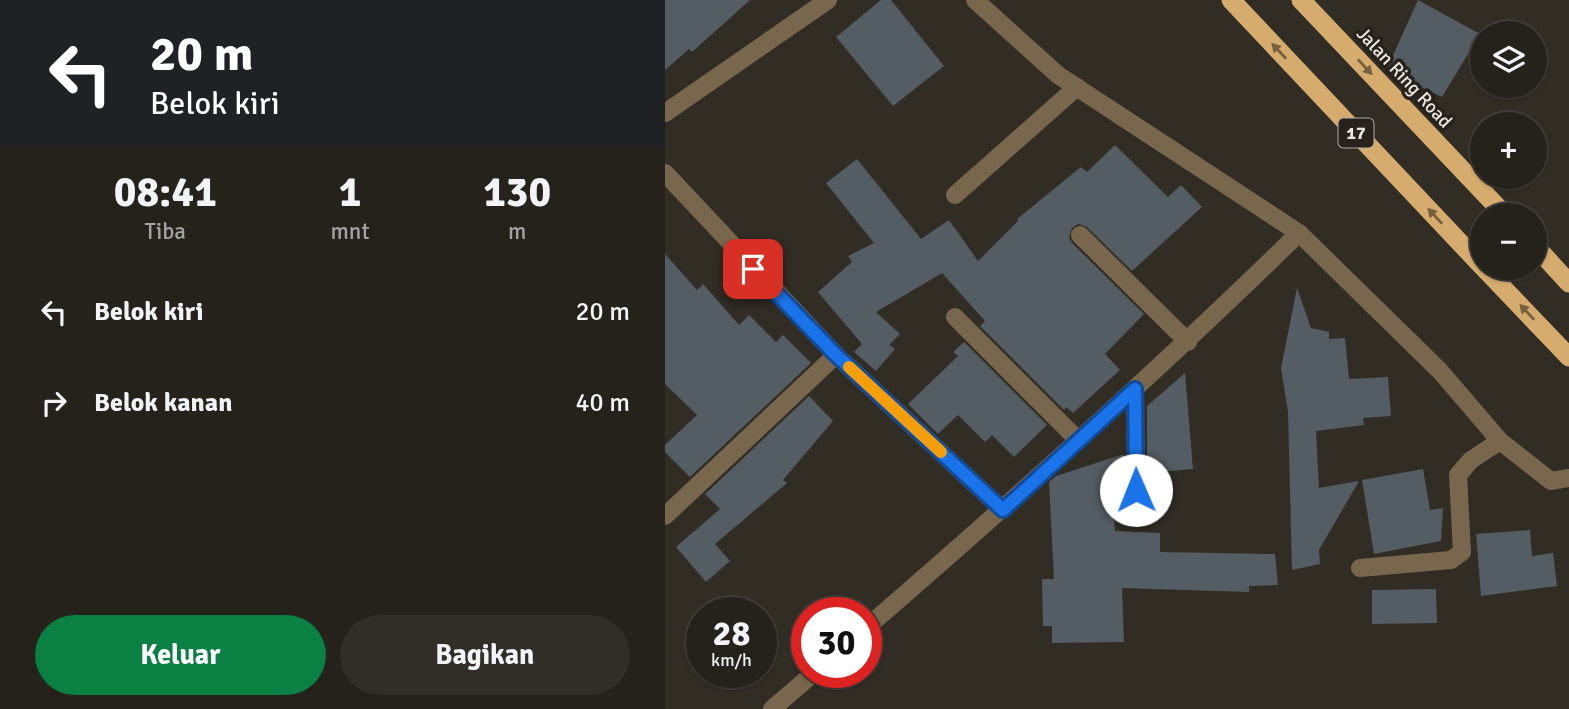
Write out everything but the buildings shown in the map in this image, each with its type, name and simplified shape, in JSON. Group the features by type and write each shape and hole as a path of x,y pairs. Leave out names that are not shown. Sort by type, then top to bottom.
{"highway":[{"name":"17","path":"1231,0 1470,253"},
{"name":"Jalan Ring Road","path":"1301,0 1494,203"},
{"path":"1547,259 1569,282"},
{"name":"17","path":"1495,280 1569,357"}],"street":[{"path":"665,113 828,0"},
{"path":"975,0 1058,75 1299,233 1440,371 1500,441 1544,478 1560,482 1569,478"},
{"path":"955,195 1077,87"},
{"path":"665,173 836,355 1003,510"},
{"path":"882,614 1003,510 1188,342 1299,233"},
{"path":"1080,235 1188,342"},
{"path":"955,317 1079,440"},
{"path":"665,516 836,355"},
{"path":"1135,389 1136,490"},
{"path":"1360,568 1451,560 1462,552 1458,475 1471,460 1500,441"},
{"path":"772,709 796,688"}],"slow traffic":[{"path":"849,367 941,452"}],"route":[{"path":"753,269 836,355 1003,510 1135,389 1136,490"}]}
